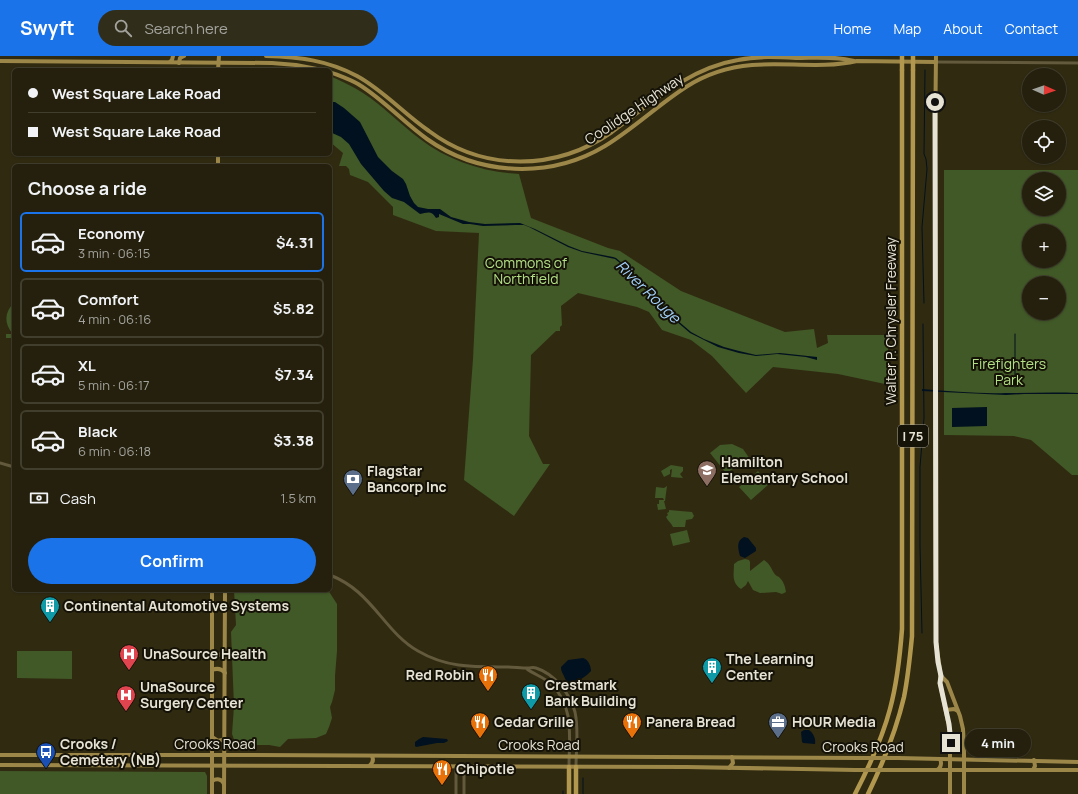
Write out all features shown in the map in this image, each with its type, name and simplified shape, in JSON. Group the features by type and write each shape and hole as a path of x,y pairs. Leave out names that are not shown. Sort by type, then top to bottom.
{"highway":[{"name":"Walter P. Chrysler Freeway","path":"855,794 870,765 885,727 897,675 902,629 902,56"},
{"name":"Walter P. Chrysler Freeway","path":"868,794 882,765 898,719 908,676 912,636 913,56"},
{"path":"569,767 569,794"},
{"path":"576,767 576,794"}],"main road":[{"path":"169,63 173,56"},
{"path":"179,63 180,58 184,56"},
{"path":"218,68 219,56"},
{"path":"262,63 265,61 265,56"},
{"name":"Coolidge Highway","path":"265,56 296,57 320,61 349,72 373,86 422,126 447,143 467,152 493,160 516,162 536,161 559,157 585,148 604,138 675,85 698,72 722,63 766,57 848,59 857,62"},
{"path":"272,63 271,59 274,56"},
{"path":"936,56 936,642 941,676 940,683 951,737 950,794"},
{"path":"0,61 218,64 272,63 312,68"},
{"name":"Coolidge Highway","path":"332,73 352,81 365,89 420,134 449,152 470,161 494,167 524,169 561,164 575,160 598,150 686,87 722,70 752,65 824,65 857,62 936,62"},
{"path":"212,592 212,794"},
{"path":"224,794 225,592"},
{"path":"212,650 213,653 217,655 225,654"},
{"path":"212,670 219,669 225,674"},
{"path":"941,676 947,682 958,711 964,734 964,794"},
{"path":"946,710 954,709 958,711"},
{"path":"212,736 218,741 225,738"},
{"name":"Crooks Road","path":"0,755 898,758 1078,762"},
{"path":"14,765 13,759 17,755"},
{"path":"121,765 119,759 124,755"},
{"path":"194,765 198,761 197,755"},
{"path":"240,765 238,761 242,755"},
{"path":"74,765 78,756"},
{"path":"369,766 373,760 372,756"},
{"path":"393,766 392,761 396,756"},
{"path":"456,766 457,760 461,756"},
{"path":"535,767 539,762 538,756"},
{"path":"669,767 673,764 672,757"},
{"path":"687,767 687,761 691,757"},
{"path":"729,768 733,763 732,757"},
{"path":"754,768 753,763 757,758"},
{"path":"936,771 940,766 940,759"},
{"path":"979,770 978,765 981,760"},
{"path":"1033,770 1035,766 1034,760"},
{"name":"Crooks Road","path":"0,765 687,767 936,771 1078,770"},
{"path":"212,781 217,779 222,781 224,785"}],"street":[{"name":"Coolidge Highway","path":"936,62 1078,63"},
{"path":"0,463 12,466"},
{"path":"332,576 346,583 358,592 400,638 425,655 444,663 464,667 534,667 548,674 562,687 573,708 576,722 576,767"},
{"path":"527,668 532,673 552,685 565,704 570,727 569,767"},
{"path":"544,679 548,674"},
{"path":"456,766 456,794"},
{"path":"464,766 464,794"}],"green space":[{"name":"Commons of Northfield","path":"332,77 363,93 431,147 455,159 480,168 519,174 531,218 608,248 620,251 681,291 785,332 814,329 817,348 828,343 827,335 888,335 888,377 886,376 885,384 838,374 773,367 746,393 712,356 691,340 662,330 649,312 637,307 578,293 561,306 562,325 560,327 560,331 556,331 531,355 529,436 543,464 550,464 514,516 464,480 473,359 479,233 436,231 393,215 393,207 368,182 350,175 349,169 346,166 339,166 343,153 332,144"},
{"name":"Firefighters Park","path":"944,170 1078,170 1078,475 1072,475 1031,440 1014,436 944,435"},
{"path":"12,306 12,333 6,318 8,310"},
{"path":"6,334 12,334 12,338 6,338"},
{"path":"732,444 743,449 750,459 726,473 710,453 720,445"},
{"path":"671,465 683,467 683,471 680,474 683,478 671,477 672,469 670,470 670,474 664,477 661,471"},
{"path":"758,471 769,484 751,500 739,487"},
{"path":"667,486 664,501 666,509 658,510 657,504 659,504 659,500 664,500 663,498 655,498 656,487 664,488"},
{"path":"669,510 692,512 694,516 692,519 686,520 685,527 673,527 666,517"},
{"path":"687,530 690,542 673,546 670,534"},
{"path":"745,559 749,560 750,562 750,571 764,560 782,581 786,592 782,594 776,592 760,593 753,590 748,581 741,589 734,581 734,564"},
{"path":"234,592 329,592 337,604 337,651 335,690 330,707 332,718 326,734 316,738 288,739 280,747 269,745 236,745 232,734 234,706 231,632 236,625"},
{"path":"17,651 72,651 72,679 17,678"},
{"path":"0,771 205,772 207,776 207,794 0,794"}],"water":[{"path":"332,102 335,102 344,108 360,122 378,157 392,171 403,179 410,196 418,207 440,209 451,217 469,222 485,224 520,223 582,251 616,258 631,271 677,320 691,332 704,339 724,347 756,355 780,353 817,357 817,360 806,357 777,354 756,356 718,347 690,333 651,296 631,272 615,259 582,252 568,247 524,225 483,226 463,224 439,214 439,217 436,218 431,213 420,214 404,202 392,198 384,191 361,164 349,144 341,137 332,133"},
{"path":"922,389 985,393 1078,394 1006,395 922,391"},
{"path":"987,407 987,426 952,427 952,408"},
{"path":"744,537 748,538 756,548 756,551 745,558 740,556 738,548 741,539"},
{"path":"583,658 589,663 591,671 573,683 566,681 561,667 568,660"},
{"path":"804,730 809,730 812,733 815,738 815,744 802,742 801,732"},
{"path":"423,737 447,739 448,741 444,743 416,747 415,742"}],"waterway":[{"path":"924,303 922,227 927,169 924,154 925,70"},
{"path":"922,633 920,467 924,418 923,324"},
{"path":"1015,334 1015,387"},
{"path":"583,778 583,794"}],"place":[{"name":"Hamilton Elementary School","path":"707,487"},
{"name":"Flagstar Bancorp Inc","path":"353,496"},
{"name":"Continental Automotive Systems","path":"50,623"},
{"name":"UnaSource Health","path":"129,671"},
{"name":"The Learning Center","path":"712,684"},
{"name":"Red Robin","path":"488,692"},
{"name":"Crestmark Bank Building","path":"531,710"},
{"name":"UnaSource Surgery Center","path":"126,712"},
{"name":"Cedar Grille","path":"480,739"},
{"name":"Panera Bread","path":"632,739"},
{"name":"HOUR Media","path":"778,739"},
{"name":"Crooks / Cemetery (NB)","path":"46,769"},
{"name":"Chipotle","path":"442,786"}],"route":[{"path":"935,102 936,642 941,676 940,683 949,724 951,743"}],"water label":[{"name":"River Rouge","path":"648,292"}]}
